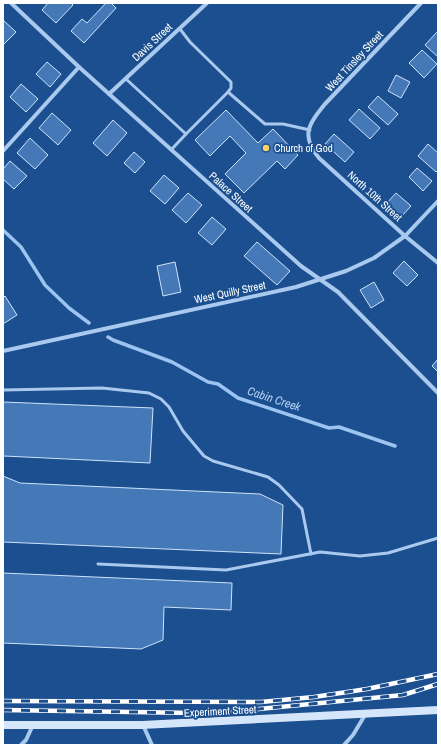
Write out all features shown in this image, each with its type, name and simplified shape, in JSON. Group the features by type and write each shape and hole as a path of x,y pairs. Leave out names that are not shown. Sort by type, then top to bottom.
{"main road":[{"name":"Experiment Street","path":"3,725 142,725 365,715 438,710"}],"street":[{"name":"Palace Street","path":"11,3 79,67 300,266 338,292 438,393"},
{"name":"Davis Street","path":"109,94 207,3"},
{"name":"West Tinsley Street","path":"308,137 312,121 325,104 421,3"},
{"path":"3,151 79,67"},
{"name":"North 10th Street","path":"308,137 311,148 319,158 405,236 438,263"},
{"name":"West Quilly Street","path":"3,351 296,287 346,271 374,258 405,236 438,201"},
{"path":"344,745 353,735 365,715"},
{"path":"21,745 26,740 33,725"},
{"path":"142,725 152,745"}],"lane":[{"path":"171,150 231,88 231,82 190,42 180,29"},
{"path":"126,79 186,134"},
{"path":"228,92 265,124 283,124 310,130"},
{"path":"3,390 102,388 150,393 161,399 169,407 183,431 204,456 212,461 268,477 284,490 302,509 312,554"},
{"path":"98,564 226,570 320,552 360,556 388,553 438,538"}],"building":[{"path":"48,3 71,3 73,5 56,23 42,10"},
{"path":"106,3 111,3 116,8 84,43 71,31 82,19 87,23"},
{"path":"3,20 16,32 3,45"},
{"path":"437,32 438,33 438,57 425,45"},
{"path":"422,50 437,64 424,78 409,63"},
{"path":"47,62 61,74 50,87 36,74"},
{"path":"396,75 410,82 401,98 388,91"},
{"path":"21,84 38,99 26,112 10,97"},
{"path":"378,96 398,114 388,125 368,107"},
{"path":"359,109 380,128 370,139 349,120"},
{"name":"Church of God","path":"226,110 258,143 273,129 298,155 285,169 277,161 244,193 225,174 246,153 230,136 210,156 195,140"},
{"path":"52,113 71,130 58,145 39,128"},
{"path":"113,120 127,133 107,156 93,143"},
{"path":"334,134 354,152 345,162 325,144"},
{"path":"30,138 48,155 35,169 17,153"},
{"path":"428,144 438,153 438,170 436,172 418,156"},
{"path":"134,152 145,162 135,173 124,163"},
{"path":"10,161 27,176 14,189 3,179 3,169"},
{"path":"417,168 432,181 423,191 409,177"},
{"path":"164,175 179,188 165,204 150,191"},
{"path":"188,193 202,205 186,223 172,210"},
{"path":"396,193 411,206 401,217 386,204"},
{"path":"212,217 226,229 212,245 198,233"},
{"path":"257,242 290,271 277,285 244,256"},
{"path":"404,261 418,275 407,286 393,273"},
{"path":"175,262 181,292 163,296 157,266"},
{"path":"374,282 384,300 371,308 360,290"},
{"path":"5,296 17,315 3,324 3,298"},
{"path":"438,359 438,372 432,366"},
{"path":"3,402 153,408 150,463 4,456 3,459"},
{"path":"3,476 20,483 260,494 283,505 281,554 3,542"},
{"path":"3,573 232,583 231,610 164,607 163,640 141,649 3,643"}],"waterway":[{"name":"Cabin Creek","path":"3,230 21,247 45,285 69,308 89,323"},
{"name":"Cabin Creek","path":"108,337 172,362 208,382 218,384 238,398 329,428 339,427 395,446"}],"railway":[{"path":"3,701 261,702 314,697 367,689 438,674"},
{"path":"3,710 196,713 239,711 403,695 438,684"}],"place":[{"name":"Church of God","path":"266,148"}]}
